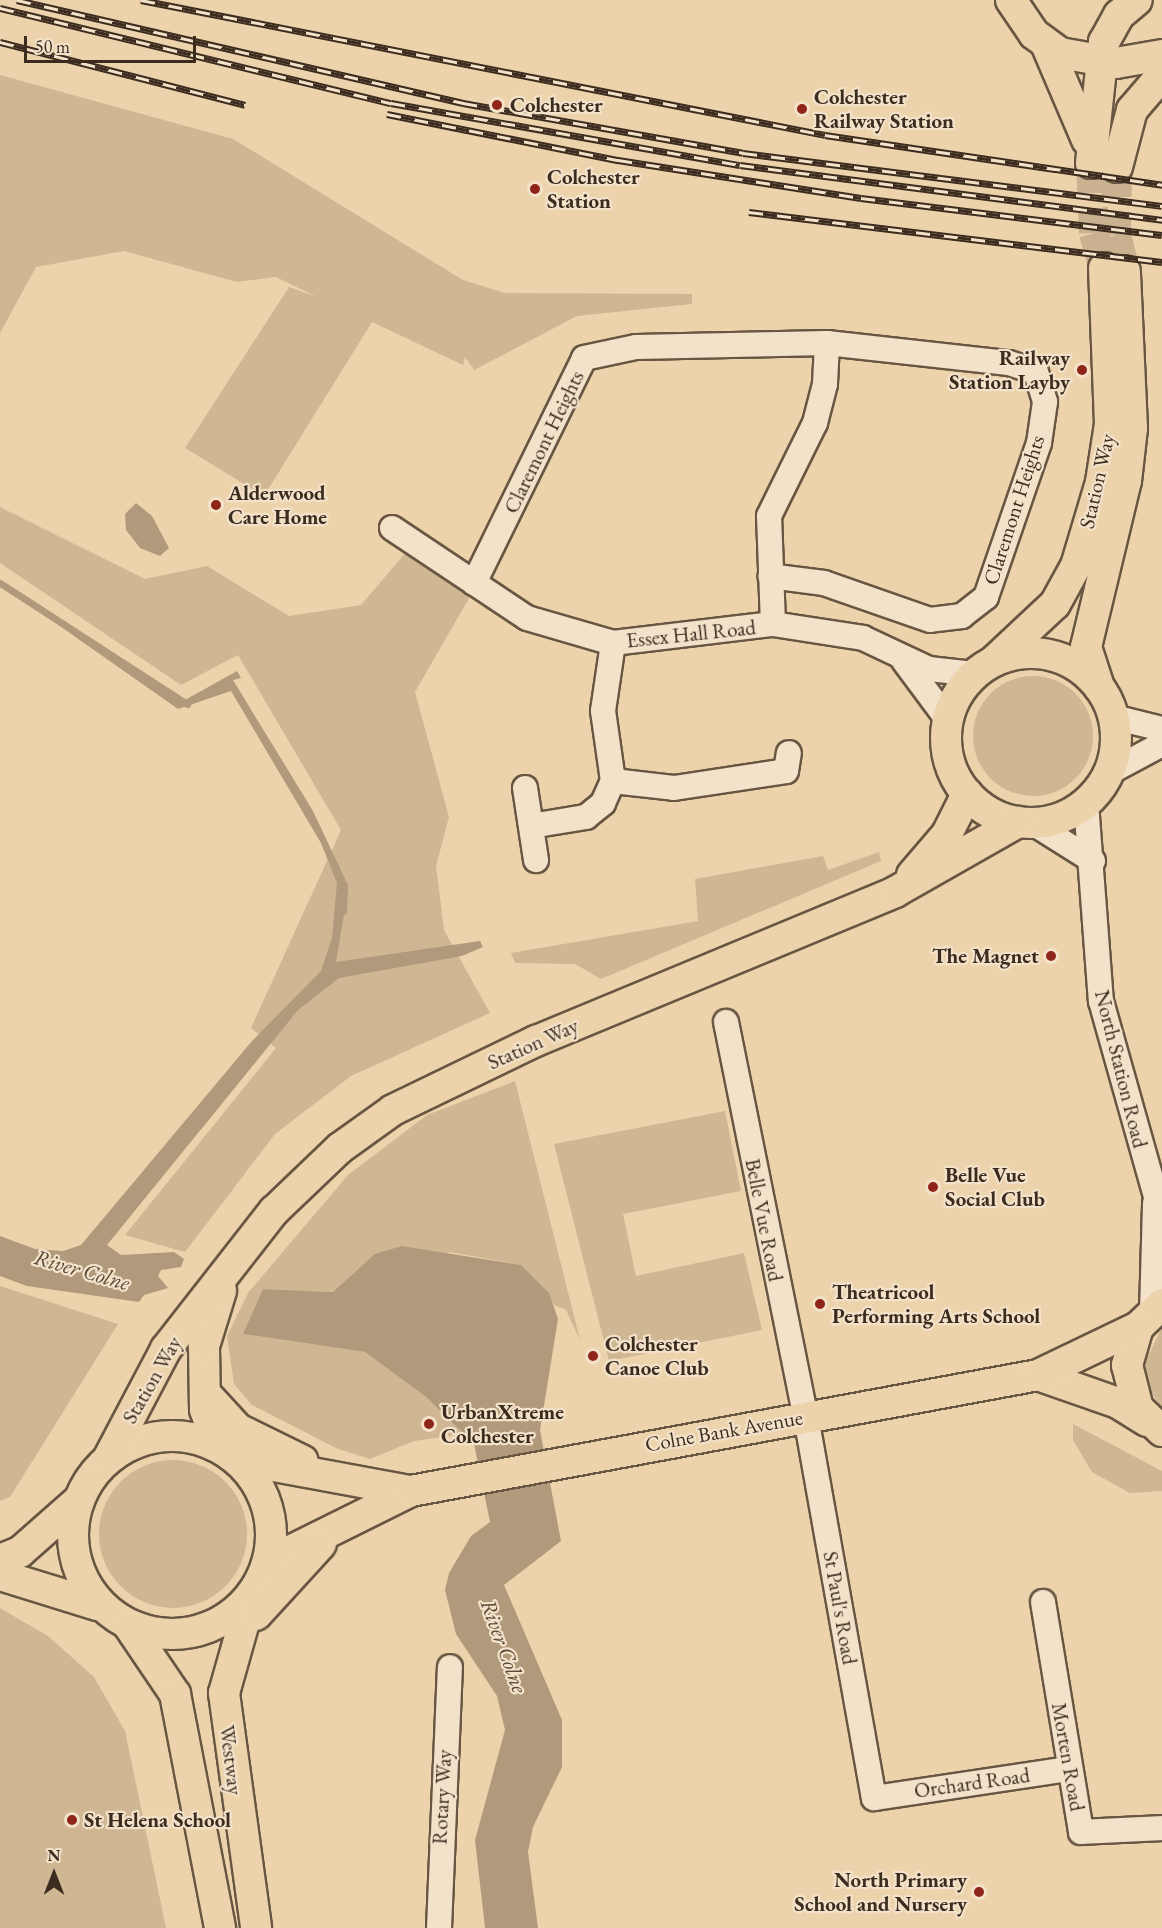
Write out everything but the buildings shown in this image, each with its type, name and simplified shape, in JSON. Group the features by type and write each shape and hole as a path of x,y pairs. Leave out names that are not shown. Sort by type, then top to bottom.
{"main road":[{"path":"1011,0 1047,46 1100,161"},
{"path":"1100,161 1087,59 1110,28 1137,0"},
{"path":"1047,46 1087,59 1162,55"},
{"path":"1100,161 1132,110 1162,75"},
{"name":"Station Way","path":"984,668 1055,604 1076,566 1101,482 1110,424 1114,269 1132,428 1126,481 1086,647 1099,687"},
{"path":"1016,654 1055,656 1099,687 1113,717 1117,742 1108,772 1086,802 1060,818 1025,822 990,813 967,794 946,755 947,719 984,668 1016,654"},
{"name":"Station Way","path":"895,892 947,834 967,794"},
{"name":"Station Way","path":"108,1459 166,1349 226,1277 274,1211 340,1148 393,1110 536,1041 895,892 1025,822"},
{"name":"Station Way","path":"226,1277 207,1330 204,1389 205,1410 227,1453"},
{"path":"1151,1314 1128,1355 1128,1380 1138,1408 1158,1429"},
{"name":"Colne Bank Avenue","path":"268,1562 347,1520 411,1491 553,1462 1038,1376 1151,1314"},
{"name":"Colne Bank Avenue","path":"1038,1376 1118,1403 1158,1429"},
{"path":"204,1389 210,1404 238,1429 335,1475"},
{"path":"0,1560 20,1552 79,1500 108,1459 132,1444 166,1436 227,1453 266,1504 268,1562 252,1594 238,1608 200,1630 159,1633 129,1626 97,1605 0,1575"},
{"name":"Colne Bank Avenue","path":"227,1453 411,1491"},
{"path":"79,1500 74,1553 97,1605"},
{"path":"238,1642 279,1586 347,1520"},
{"name":"Westway","path":"252,1594 224,1694 256,1928"},
{"name":"Westway","path":"129,1626 175,1694 220,1928"}],"street":[{"path":"773,624 769,516 815,423 825,384 827,343"},
{"name":"Claremont Heights","path":"474,583 584,358 636,347 827,343 1024,365 1036,372 1044,387 1039,443 987,597 962,616 930,620 824,583 770,576"},
{"name":"Essex Hall Road","path":"393,528 527,618 613,643 773,624 862,638 904,661 984,668"},
{"path":"531,826 586,817 603,802 613,781 603,711 613,643"},
{"name":"Essex Hall Road","path":"904,661 947,719"},
{"path":"1113,717 1162,729"},
{"path":"1108,772 1162,744"},
{"path":"613,781 674,788 786,771 789,753"},
{"path":"525,788 536,860"},
{"name":"North Station Road","path":"1086,802 1093,861 1101,1001 1159,1211 1151,1314"},
{"path":"1025,822 1069,841 1093,861"},
{"name":"Belle Vue Road","path":"726,1022 806,1417"},
{"name":"St Paul's Road","path":"806,1417 874,1798"},
{"name":"Morten Road","path":"1043,1602 1081,1832 1162,1827"},
{"name":"Rotary Way","path":"439,1928 450,1667"},
{"name":"Orchard Road","path":"874,1798 1069,1769"}],"shaded area":[{"path":"0,75 233,139 463,280 505,293 692,294 692,304 577,316 474,370 465,357 463,365 372,322 264,496 185,448 289,287 317,297 276,277 237,282 124,251 36,267 0,333"},
{"path":"0,507 145,579 207,566 289,616 361,605 407,551 472,593 415,692 449,817 436,866 444,930 490,1013 351,1076 275,1134 185,1252 125,1235 276,1048 251,1028 341,830 238,655 181,685 0,563"},
{"path":"1033,676 1056,681 1075,694 1088,713 1093,736 1088,759 1075,778 1056,791 1033,796 1010,791 991,778 978,759 973,736 978,713 991,694 1010,681"},
{"path":"879,852 881,861 601,979 575,964 515,963 511,953 698,921 695,879 823,856 828,870"},
{"path":"515,1081 580,1340 566,1310 554,1305 521,1265 450,1252 333,1292 263,1289 244,1334 365,1352 426,1397 464,1434 414,1441 370,1459 338,1449 252,1405 234,1384 227,1336 248,1293 348,1175 427,1115"},
{"path":"725,1111 741,1191 623,1214 636,1276 744,1253 762,1330 609,1361 554,1144"},
{"path":"0,1286 118,1324 10,1497 0,1501"},
{"path":"1162,1327 1162,1409 1147,1385 1144,1365"},
{"path":"1073,1424 1162,1471 1162,1491 1130,1493 1092,1472 1073,1440"},
{"path":"173,1460 201,1465 226,1481 242,1506 247,1534 242,1562 226,1587 201,1603 173,1608 145,1603 120,1587 104,1562 99,1534 104,1506 120,1481 145,1465"},
{"name":"St Helena School","path":"0,1608 48,1636 94,1677 125,1731 166,1928 0,1928"}],"water":[{"path":"136,503 152,516 169,548 160,556 140,548 126,530 125,514"},
{"name":"River Colne","path":"0,584 176,700 185,700 237,671 241,678 233,680 313,811 345,879 348,891 336,962 480,941 483,947 462,956 339,978 298,1010 107,1245 121,1255 174,1252 184,1259 181,1267 161,1270 158,1276 168,1288 144,1295 139,1302 27,1286 0,1276 0,1236 35,1249 63,1251 81,1245 252,1041 321,971 332,938 337,883 321,843 231,691 178,709"},
{"name":"River Colne","path":"402,1246 521,1265 549,1293 558,1319 540,1430 561,1541 504,1585 562,1720 562,1767 533,1827 528,1852 538,1928 485,1928 475,1840 505,1730 497,1696 456,1634 445,1590 449,1573 471,1536 490,1522 474,1444 426,1397 365,1352 243,1334 263,1289 333,1292 375,1254"}],"waterway":[{"path":"0,583 187,704"},
{"path":"343,911 344,885"}],"tunnel":[{"path":"1091,163 1094,233 1104,268"},
{"path":"1117,167 1116,235 1125,271"}],"railway":[{"path":"17,0 463,103 743,153 1162,206"},
{"path":"141,0 825,135 1162,185"},
{"path":"0,8 391,103 740,165 1162,220"},
{"path":"0,42 245,105"},
{"path":"387,114 618,160 861,198 1162,235"},
{"path":"749,212 1162,262"}],"place":[{"name":"Colchester","path":"497,105"},
{"name":"Colchester Railway Station","path":"802,109"},
{"name":"Colchester Station","path":"535,189"},
{"name":"Railway Station Layby","path":"1082,370"},
{"name":"Alderwood Care Home","path":"216,505"},
{"name":"The Magnet","path":"1051,956"},
{"name":"Belle Vue Social Club","path":"933,1187"},
{"name":"Theatricool Performing Arts School","path":"820,1304"},
{"name":"Colchester Canoe Club","path":"593,1356"},
{"name":"UrbanXtreme Colchester","path":"429,1424"},
{"name":"St Helena School","path":"72,1820"},
{"name":"North Primary School and Nursery","path":"979,1892"}]}
